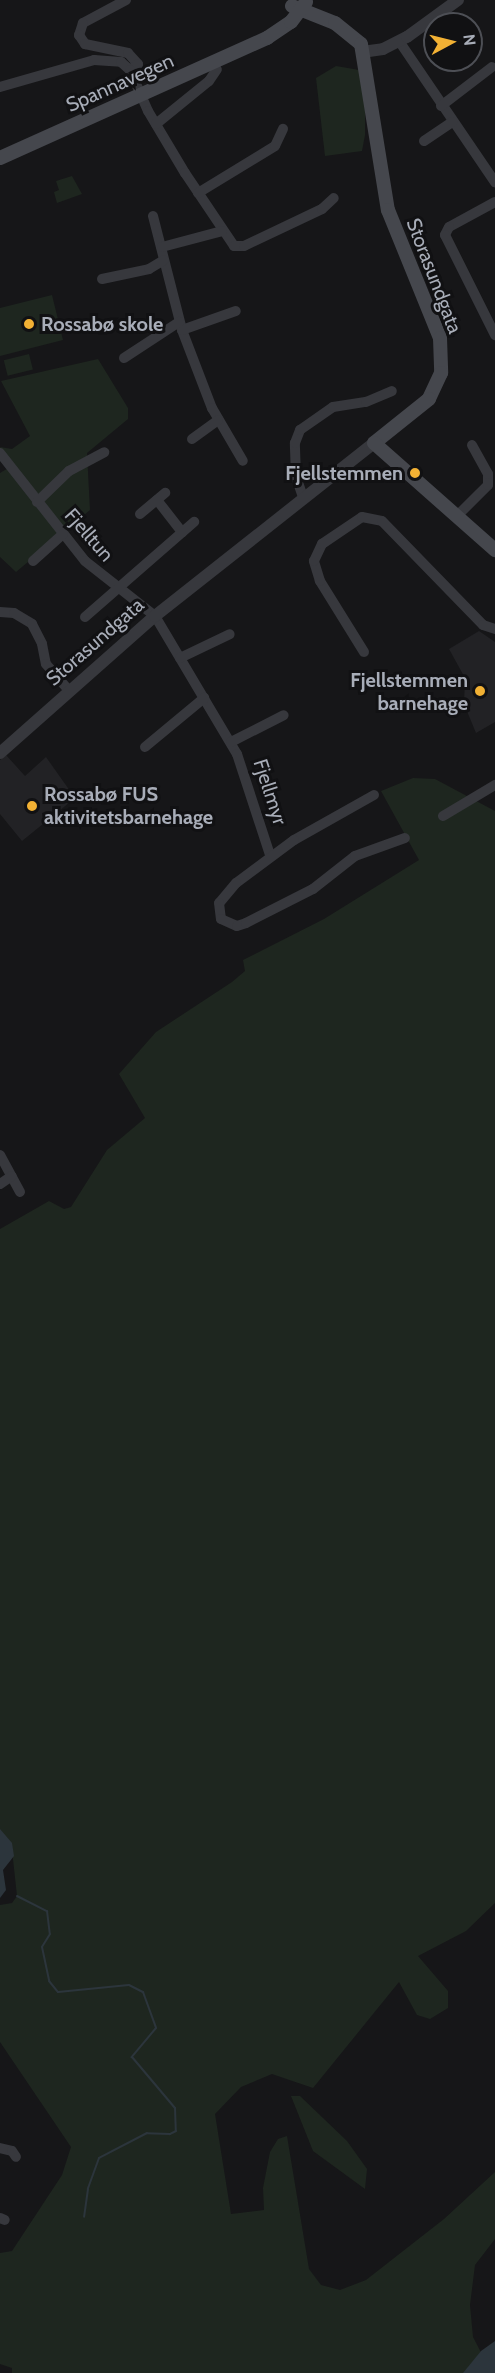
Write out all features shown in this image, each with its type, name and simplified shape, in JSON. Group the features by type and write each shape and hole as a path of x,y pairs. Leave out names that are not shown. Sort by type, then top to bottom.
{"main road":[{"name":"Spannavegen","path":"0,158 141,97 255,41 299,6 335,23 362,48"},
{"name":"Storasundgata","path":"362,48 388,210 436,326 443,360 437,386 429,399 374,443"},
{"path":"374,443 495,550"}],"street":[{"path":"126,0 83,23 79,35 86,44 118,48 134,67 141,97 156,124 222,231 234,246 244,246 321,209 334,198"},
{"path":"362,48 383,50 458,0"},
{"path":"394,43 495,182"},
{"path":"0,87 94,60 110,59 134,67"},
{"path":"441,106 492,67"},
{"path":"156,124 209,81 217,69"},
{"path":"424,141 452,122"},
{"path":"198,193 275,147 283,129"},
{"path":"495,202 449,227 445,236 495,335"},
{"path":"153,216 181,326 218,420 243,461"},
{"path":"162,247 222,231"},
{"path":"102,279 150,269 164,260"},
{"path":"124,358 181,326 236,311"},
{"path":"303,497 296,477 295,443 300,430 333,407 366,402 392,391"},
{"path":"192,439 218,420"},
{"name":"Storasundgata","path":"0,753 155,616 374,443"},
{"path":"456,517 488,485 488,474 472,445"},
{"name":"Fjelltun","path":"37,502 69,471 104,452"},
{"name":"Fjelltun","path":"0,453 63,534 117,588 155,616"},
{"path":"140,514 161,497 182,532"},
{"path":"364,652 320,581 314,561 322,544 365,517 382,521 483,625 495,629"},
{"name":"Fjelltun","path":"85,617 194,522"},
{"path":"33,561 63,534"},
{"path":"0,612 14,613 32,624 46,664 69,690"},
{"name":"Fjellmyr","path":"155,616 231,742 246,775 270,855"},
{"path":"180,658 230,634"},
{"path":"145,747 204,698"},
{"name":"Fjellmyr","path":"231,742 284,715"},
{"path":"443,816 495,785"},
{"path":"374,795 270,855 224,894 218,911 228,924 246,923 313,889 355,856 405,838"},
{"path":"0,1155 20,1192"},
{"path":"0,1184 12,1176"},
{"path":"0,2148 12,2151 16,2157"}],"shaded area":[{"path":"336,66 365,71 365,135 362,151 325,156 316,78"},
{"path":"72,176 82,194 57,203 54,192 59,190 56,181"},
{"name":"Rossabø skole","path":"52,295 63,340 0,356 0,308"},
{"path":"29,354 33,370 8,376 4,360"},
{"path":"98,359 128,408 128,419 87,453 90,510 16,572 0,557 0,473 10,467 0,447 12,449 30,436 1,381"},
{"name":"Fjellstemmen barnehage","path":"479,631 495,642 495,722 476,733 464,704 465,678 449,649"},
{"name":"Rossabø FUS aktivitetsbarnehage","path":"6,755 25,776 46,757 75,798 22,841 0,814 0,760"},
{"path":"413,778 435,779 495,811 495,1903 466,1931 418,1956 448,1991 448,2008 430,2019 417,2015 399,1982 313,2088 272,2074 241,2087 215,2114 231,2214 264,2210 263,2188 270,2152 278,2139 287,2136 309,2269 321,2285 340,2290 366,2280 444,2219 495,2172 495,2239 475,2265 470,2305 473,2337 487,2364 477,2373 12,2373 12,2368 0,2364 0,2253 12,2251 62,2175 71,2147 0,2042 0,1905 12,1903 17,1896 12,1850 0,1839 0,1229 49,1201 64,1209 71,1207 107,1150 145,1118 119,1074 156,1032 232,982 245,971 243,960 324,919 419,860 381,791"},
{"path":"0,1829 12,1843 14,1856 3,1870 6,1890 0,1898"},
{"path":"291,2096 300,2096 347,2141 367,2169 365,2189 313,2151"},
{"path":"495,2341 495,2373 463,2373 481,2351"}],"waterway":[{"path":"17,1896 47,1911 50,1934 42,1947 49,1981 58,1992 129,1985 143,1992 156,2028 132,2057 175,2108 176,2131 170,2134 147,2133 99,2158 88,2189 84,2217"}],"place":[{"name":"Rossabø skole","path":"29,324"},
{"name":"Fjellstemmen","path":"415,473"},
{"name":"Fjellstemmen barnehage","path":"480,691"},
{"name":"Rossabø FUS aktivitetsbarnehage","path":"32,806"}]}
